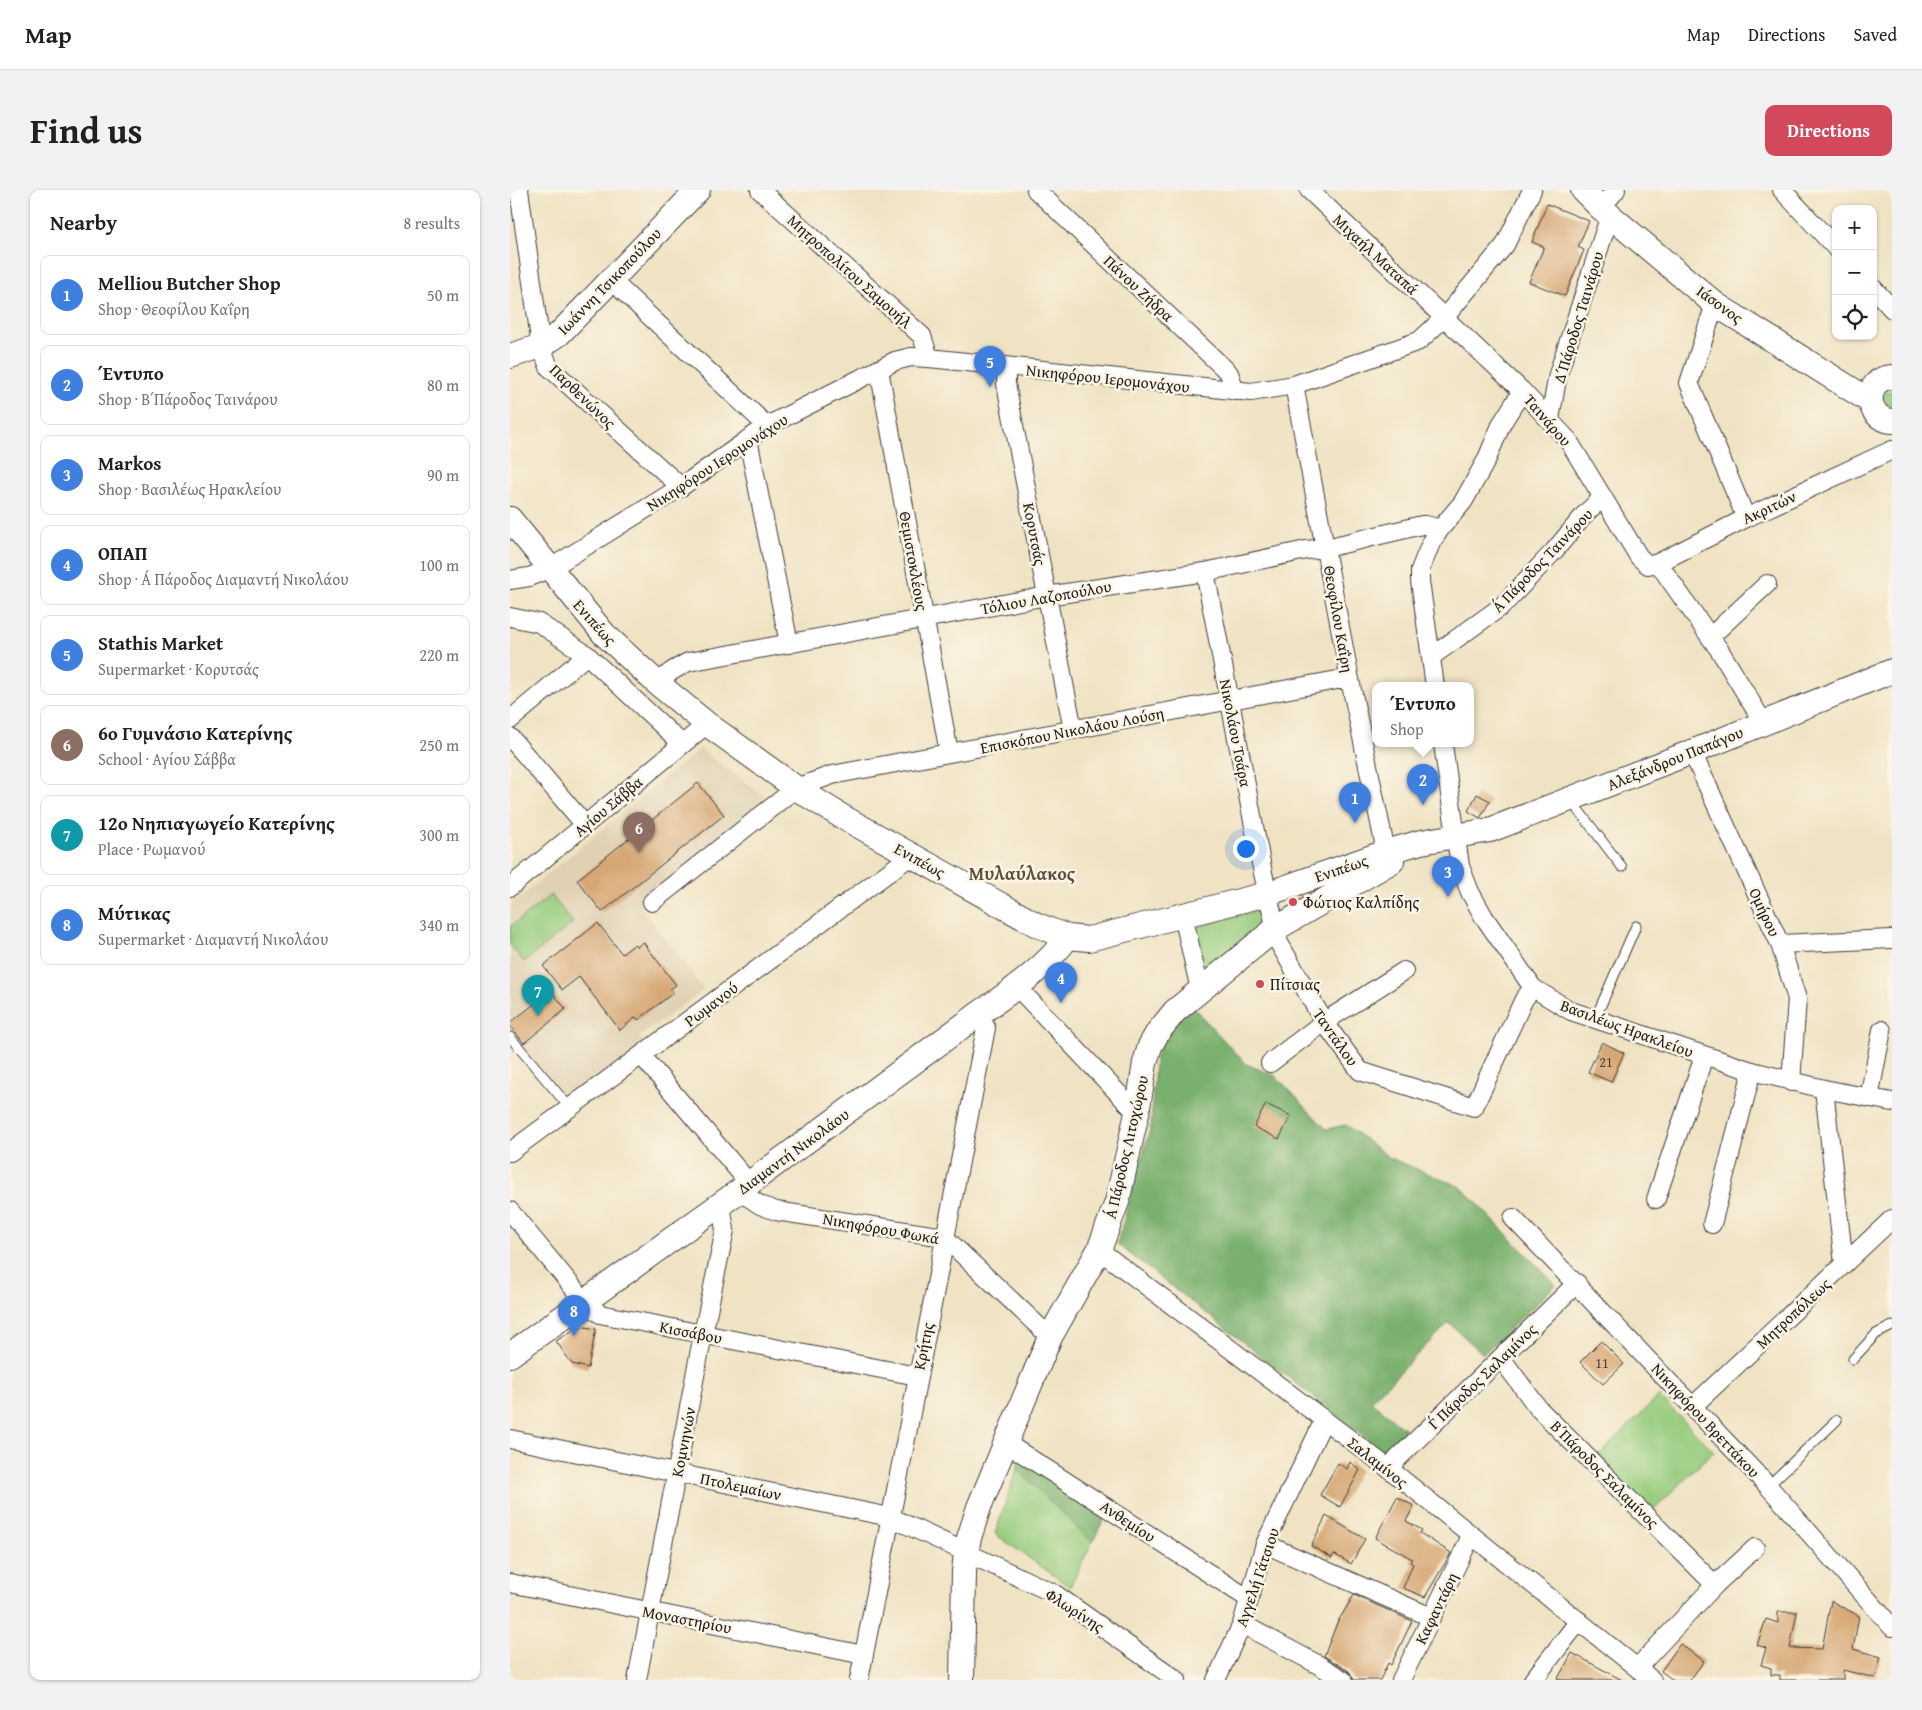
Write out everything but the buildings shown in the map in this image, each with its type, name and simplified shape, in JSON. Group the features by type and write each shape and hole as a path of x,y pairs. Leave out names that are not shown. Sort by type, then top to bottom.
{"street":[{"name":"Παρθενώνος","path":"519,190 541,346 549,367 681,487"},
{"name":"Ιωάννη Τσικοπούλου","path":"510,356 541,346 559,334 698,190"},
{"name":"Μητροπολίτου Σαμουήλ","path":"760,190 922,336 929,358"},
{"name":"Πάνου Ζήδρα","path":"1036,190 1229,373 1235,391"},
{"name":"Μιχαήλ Ματαπά","path":"1309,190 1444,318"},
{"name":"Νικηφόρου Ιερομονάχου","path":"510,580 529,577 549,569 681,487 767,426 895,361 911,357 929,358 1251,392 1294,385 1419,341 1444,318 1505,245 1532,190"},
{"name":"Ιάσονος","path":"1583,190 1609,204 1715,304 1870,401"},
{"path":"1782,190 1832,244"},
{"name":"Δ΄ Πάροδος Ταινάρου","path":"1550,419 1558,374 1609,204"},
{"path":"611,280 767,426"},
{"path":"1877,292 1892,309"},
{"path":"1715,304 1689,383 1746,518"},
{"name":"Ταινάρου","path":"1444,318 1522,391 1568,440 1639,557 1653,564 1710,637 1763,722"},
{"name":"Κορυτσάς","path":"1006,367 1006,384 1073,730"},
{"name":"Θεμιστοκλέους","path":"879,369 949,753"},
{"path":"1892,377 1882,379 1872,388 1870,401 1876,415 1882,419 1892,421"},
{"name":"Θεοφίλου Καΐρη","path":"1294,385 1350,680 1386,852"},
{"path":"1435,682 1420,581 1420,570 1425,556 1440,529 1463,502 1486,462 1502,423 1522,391"},
{"path":"748,439 789,644"},
{"name":"Ακριτών","path":"1653,564 1892,450"},
{"name":"Α΄ Πάροδος Ταινάρου","path":"1432,657 1502,606 1603,497"},
{"name":"Ενιπέως","path":"510,519 604,634 707,724 796,788 841,816 1037,925 1068,937 1089,938 1267,894 1386,852 1420,842 1455,836"},
{"name":"Τόλιου Λαζοπούλου","path":"658,683 672,671 688,662 1047,596 1205,572 1306,550 1326,548 1422,525 1440,529"},
{"name":"Νικολάου Τσάρα","path":"1205,572 1267,894"},
{"path":"1710,637 1766,584"},
{"path":"510,617 540,624 587,655 682,744"},
{"path":"510,720 587,655"},
{"name":"Αλεξάνδρου Παπάγου","path":"1455,836 1490,830 1692,752 1892,671"},
{"name":"Επισκόπου Νικολάου Λούση","path":"652,902 796,788 832,776 1337,680 1350,680"},
{"name":"Αγίου Σάββα","path":"510,887 707,724"},
{"path":"510,737 585,825"},
{"name":"Βασιλέως Ηρακλείου","path":"1443,747 1460,866 1470,892 1484,917 1532,988 1571,1011 1752,1072 1791,1082 1892,1102"},
{"name":"Ομήρου","path":"1692,752 1780,944 1797,999 1791,1082"},
{"name":"Α΄ Πάροδος Λιτοχώρου","path":"962,1680 966,1554 979,1507 1050,1337 1100,1250 1117,1202 1150,1046 1158,1032 1175,1011 1275,929 1420,842"},
{"name":"Ρωμανού","path":"510,1152 912,855"},
{"name":"Ταντάλου","path":"1267,894 1279,943 1324,1022 1360,1071 1474,1107 1524,999 1532,988"},
{"path":"1183,915 1200,990"},
{"name":"Διαμαντή Νικολάου","path":"510,1355 736,1193 1017,987 1046,963 1068,937"},
{"path":"1780,944 1892,939"},
{"path":"1270,1062 1324,1022 1404,972"},
{"path":"1017,987 1137,1113"},
{"name":"Κρήτης","path":"859,1680 986,1028 980,1013"},
{"path":"1869,1098 1882,1030"},
{"name":"Νικηφόρου Φωκά","path":"642,1056 736,1193 760,1206 776,1211 944,1237 1050,1337"},
{"path":"1656,1199 1704,1056"},
{"path":"1712,1224 1752,1072"},
{"path":"1824,1089 1844,1264"},
{"name":"Κομνηνών","path":"637,1680 703,1334 725,1230 736,1193"},
{"name":"Κισσάβου","path":"510,1211 585,1302 600,1314 917,1376"},
{"name":"Νικηφόρου Βρεττάκου","path":"1514,1218 1768,1486 1892,1627"},
{"name":"Μητροπόλεως","path":"1693,1406 1892,1219"},
{"name":"Σαλαμίνος","path":"1100,1250 1388,1468 1652,1680"},
{"name":"Γ΄ Πάροδος Σαλαμίνος","path":"1388,1468 1577,1283"},
{"name":"Β΄ Πάροδος Σαλαμίνος","path":"1501,1358 1539,1409 1715,1585"},
{"name":"Αγγελή Γάτσιου","path":"1216,1680 1242,1624 1265,1544 1324,1420"},
{"name":"Πτολεμαίων","path":"510,1439 890,1517 966,1554"},
{"name":"Ανθεμίου","path":"1006,1443 1249,1599"},
{"name":"Καφαντάρη","path":"1401,1680 1471,1536"},
{"path":"1265,1544 1431,1617"},
{"path":"1636,1668 1715,1585 1755,1548"},
{"name":"Φλωρίνης","path":"966,1554 1055,1594 1177,1680"},
{"name":"Μοναστηρίου","path":"510,1583 864,1655"},
{"path":"1533,1680 1578,1621"},
{"path":"1242,1624 1343,1680"}],"lane":[{"path":"1570,799 1622,867"},
{"path":"1595,1019 1636,926"},
{"path":"510,1037 570,1108"},
{"path":"1853,1358 1876,1334 1892,1326"},
{"path":"1768,1486 1836,1420"}],"shaded area":[{"path":"700,749 769,800 639,905 704,990 639,1037 645,1045 568,1101 510,1032 510,905"}],"green space":[{"path":"1892,391 1892,410 1886,408 1882,398 1885,393"},
{"path":"551,895 573,923 524,962 510,945 510,927"},
{"path":"1261,909 1265,929 1202,980 1191,929"},
{"path":"1192,1006 1246,1064 1276,1076 1326,1129 1346,1125 1390,1158 1461,1187 1556,1285 1483,1354 1449,1323 1371,1401 1406,1430 1384,1452 1117,1244 1151,1126 1155,1061 1161,1040"},
{"path":"1659,1396 1714,1451 1650,1514 1595,1459"},
{"path":"1020,1459 1106,1515 1070,1587 995,1534"},
{"path":"1020,1459 1106,1515 1092,1542 1017,1469"}],"place":[{"name":"Stathis Market","path":"990,387"},
{"name":"Έντυπο","path":"1423,805"},
{"name":"Melliou Butcher Shop","path":"1355,823"},
{"name":"6ο Γυμνάσιο Κατερίνης","path":"639,853"},
{"name":"Markos","path":"1448,897"},
{"name":"Φώτιος Καλπίδης","path":"1293,902"},
{"name":"Πίτσιας","path":"1260,984"},
{"name":"ΟΠΑΠ","path":"1061,1003"},
{"name":"12ο Νηπιαγωγείο Κατερίνης","path":"538,1016"},
{"name":"Μύτικας","path":"574,1336"}],"district":[{"name":"Μυλαύλακος","path":"1022,874"}]}
